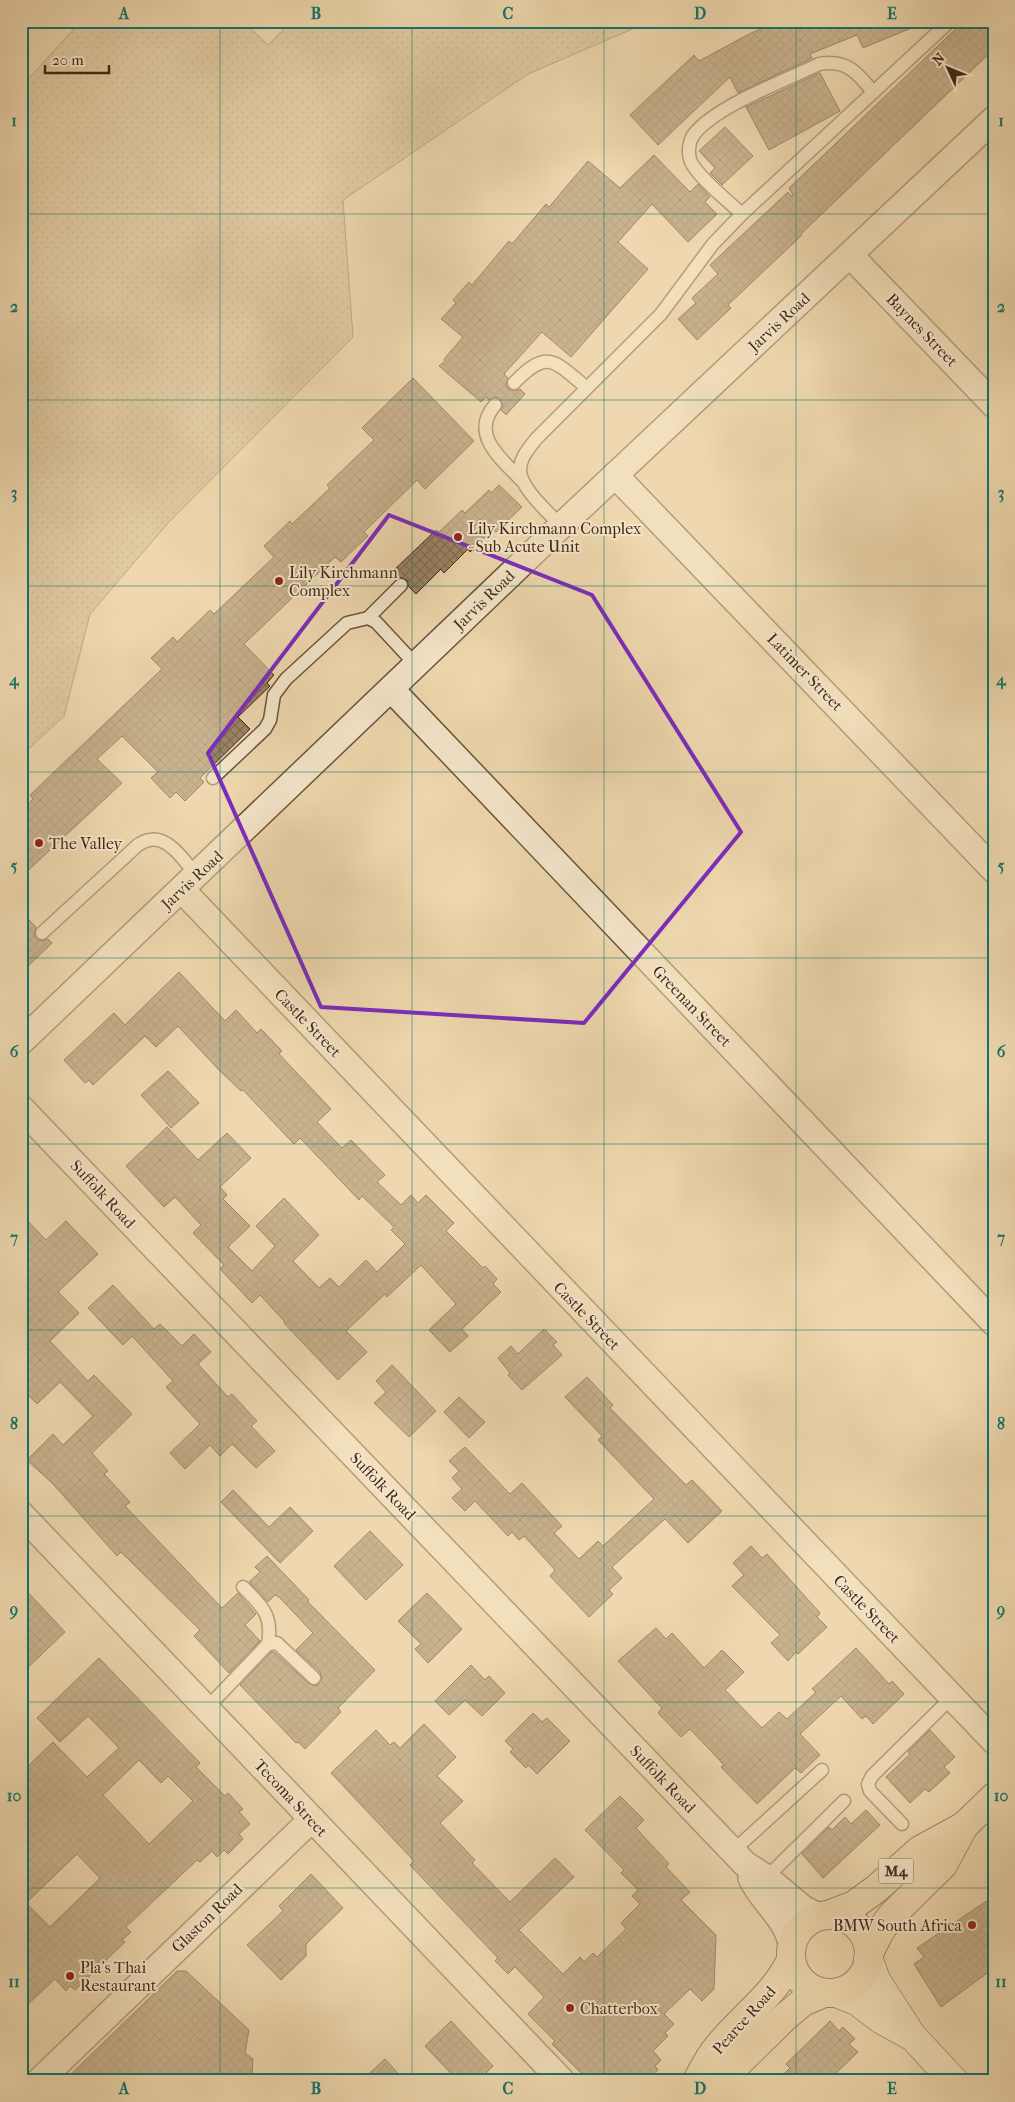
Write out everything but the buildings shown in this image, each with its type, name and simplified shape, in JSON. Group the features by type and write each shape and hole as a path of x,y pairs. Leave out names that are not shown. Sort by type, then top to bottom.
{"main road":[{"name":"Pearce Road","path":"697,2081 716,2048 784,1976 796,1935 804,1925 854,1905 876,1890 920,1850 964,1826 994,1797"},
{"name":"Pearce Road","path":"706,2081 735,2066 803,2002 847,1989 856,1983 863,1974 868,1956 880,1931 892,1915 943,1866 964,1826"},
{"path":"825,1916 842,1917 857,1926 865,1938 868,1956"},
{"path":"791,1954 798,1978 805,1984 830,1993"}],"street":[{"name":"Jarvis Road","path":"21,1042 561,526 994,119"},
{"name":"Baynes Street","path":"850,255 994,405"},
{"name":"Latimer Street","path":"615,475 994,870"},
{"name":"Greenan Street","path":"391,689 994,1323"},
{"name":"Castle Street","path":"189,883 951,1698 994,1741"},
{"name":"Suffolk Road","path":"21,1108 739,1858 761,1883 786,1926 791,1954"},
{"name":"Tecoma Street","path":"21,1514 562,2081"},
{"name":"Glaston Road","path":"38,2081 312,1819"},
{"name":"Suffolk Road","path":"761,1883 804,1910 825,1916"},
{"path":"868,1956 876,1980 912,2037 954,2081"},
{"path":"830,1993 857,2001 882,2020 912,2037"}],"lane":[{"path":"524,483 520,470 523,456 536,439 661,314 713,244 742,214 950,21"},
{"path":"742,214 690,162 688,150 693,135 706,122 730,107 819,64 831,62 841,64 855,72 873,92"},
{"path":"514,383 538,362 548,361 559,365 587,388"},
{"path":"495,405 485,418 485,435 493,449 561,526"},
{"path":"213,778 265,729 270,720 274,695 286,679 347,623 368,618 401,585"},
{"path":"368,618 376,622 416,665"},
{"path":"42,933 139,844 150,839 161,840 177,853 189,883"},
{"path":"206,1709 268,1644 271,1629 268,1616 260,1604 243,1587"},
{"path":"268,1644 277,1643 314,1678"},
{"path":"902,1824 870,1792 868,1784 872,1776 951,1698"},
{"path":"739,1858 822,1770"},
{"path":"761,1883 844,1802"}],"highlighted area":[{"path":"389,515 592,595 741,832 584,1023 321,1007 208,753"}],"shaded area":[{"path":"81,21 243,21 268,45 292,21 651,21 528,74 343,200 353,337 169,522 90,614 64,716 21,756 21,87"}],"place":[{"name":"Lily Kirchmann Complex - Sub Acute Unit","path":"458,537"},
{"name":"Lily Kirchmann Complex","path":"279,581"},
{"name":"The Valley","path":"39,843"},
{"name":"BMW South Africa","path":"972,1925"},
{"name":"Pla's Thai Restaurant","path":"70,1976"},
{"name":"Chatterbox","path":"570,2008"}]}
